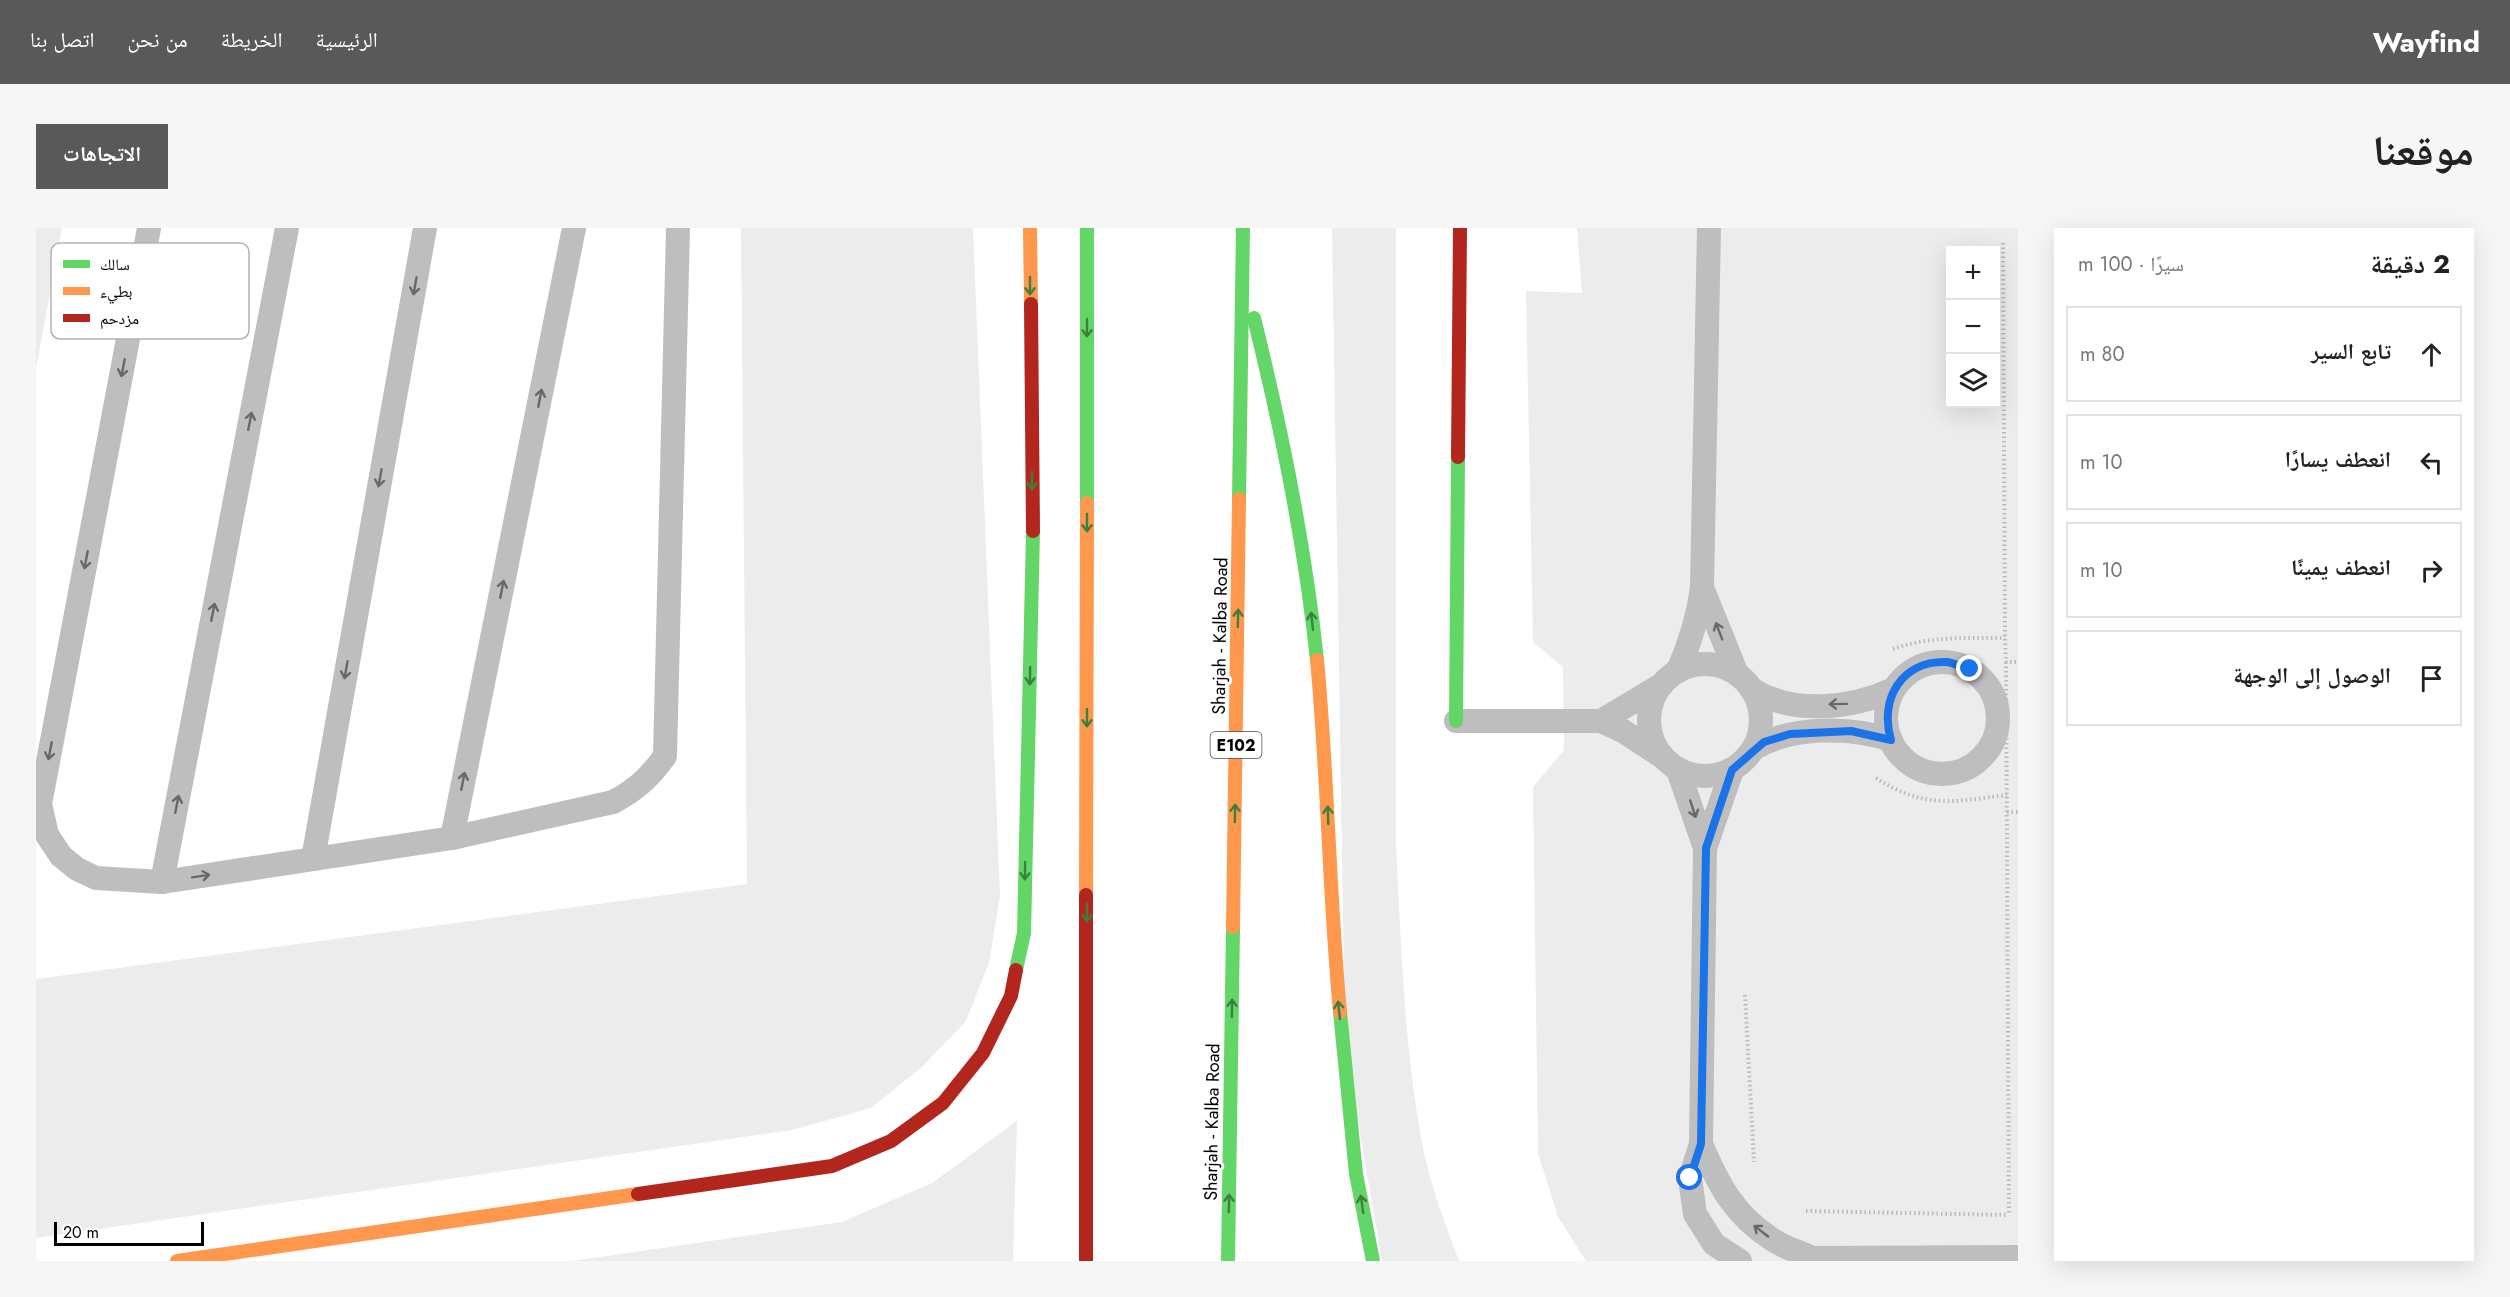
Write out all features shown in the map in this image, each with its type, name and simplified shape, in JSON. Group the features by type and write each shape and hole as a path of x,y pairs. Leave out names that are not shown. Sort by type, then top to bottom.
{"main road":[{"path":"177,1261 832,1167 891,1142 943,1103 983,1053 1011,996 1024,933 1033,567 1030,228"},
{"path":"1086,1261 1087,228"},
{"name":"Sharjah - Kalba Road","path":"1228,1261 1243,228"},
{"path":"1456,721 1460,228"},
{"path":"1243,276 1270,382 1286,458 1310,599 1325,757 1339,1011 1350,1126 1366,1238 1372,1261"}],"lane":[{"path":"146,243 149,228"},
{"path":"162,882 287,228"},
{"path":"313,859 425,228"},
{"path":"452,838 574,228"},
{"path":"128,339 40,804 47,835 61,856 77,869 96,878 162,882 452,838 613,802 634,791 652,775 665,756 678,228"},
{"path":"1706,848 1671,763 1652,740 1649,720 1653,700 1671,677 1696,626 1702,588 1708,228"},
{"path":"1456,721 1601,721 1623,731 1695,776 1714,776 1732,770 1744,762 1753,750 1759,735 1761,719 1759,704 1744,681 1702,588"},
{"path":"1949,662 1970,669 1985,683 1996,701 1999,722 1993,743 1980,760 1962,771 1941,775 1920,770 1903,758 1891,740 1886,714 1894,689 1908,674 1928,664 1949,662"},
{"path":"1601,721 1671,677 1697,665 1718,666 1764,696 1792,705 1850,704 1894,689"},
{"path":"1753,750 1776,737 1790,734 1851,731 1891,740"},
{"path":"1732,770 1706,848 1701,1144 1690,1178 1695,1214 1714,1244 1740,1261"},
{"path":"1701,1144 1717,1182 1742,1216 1775,1242 1807,1259 2018,1257"}],"path":[{"path":"2003,243 2009,1215"},
{"path":"1890,650 1908,643 1951,638 2005,638"},
{"path":"2006,662 2018,662"},
{"path":"1868,773 1890,787 1918,799 1952,802 2007,795"},
{"path":"2007,812 2018,812"},
{"path":"1745,994 1754,1160 1757,1168"},
{"path":"1798,1207 1808,1212 2018,1215"}],"shaded area":[{"path":"36,228 62,228 59,243 51,243 51,288 36,369"},
{"path":"741,228 973,228 1000,896 989,963 966,1021 923,1066 871,1108 792,1130 36,1238 36,979 747,884"},
{"path":"1332,228 1396,228 1396,843 1402,959 1412,1076 1424,1153 1435,1194 1459,1261 1382,1261 1345,1046"},
{"path":"1577,228 2018,228 2018,1261 1586,1261 1558,1217 1538,1153 1533,787 1564,750 1563,667 1533,642 1526,291 1582,293"},
{"path":"1017,1121 1013,1261 572,1261 842,1222 932,1183"}],"traffic: fast":[{"path":"1087,228 1087,503"},
{"path":"1239,499 1243,228"},
{"path":"1254,318 1292,488 1317,660"},
{"path":"1456,721 1458,457"},
{"path":"1016,970 1024,933 1033,531"},
{"path":"1228,1261 1233,927"},
{"path":"1340,1012 1356,1174 1373,1261"}],"traffic: slow":[{"path":"1030,228 1031,304"},
{"path":"1233,927 1239,499"},
{"path":"1086,895 1087,503"},
{"path":"1317,660 1340,1012"},
{"path":"177,1261 638,1194"}],"traffic: jam":[{"path":"1458,457 1460,228"},
{"path":"1031,304 1033,531"},
{"path":"1086,895 1086,1261"},
{"path":"638,1194 832,1166 891,1141 943,1103 983,1053 1011,996 1016,970"}],"route":[{"path":"1690,1178 1701,1144 1706,848 1732,770 1744,762 1753,750 1764,742 1790,734 1851,731 1865,732 1891,740 1887,728 1888,701 1894,689 1908,674 1928,664 1949,662 1970,669"}]}
